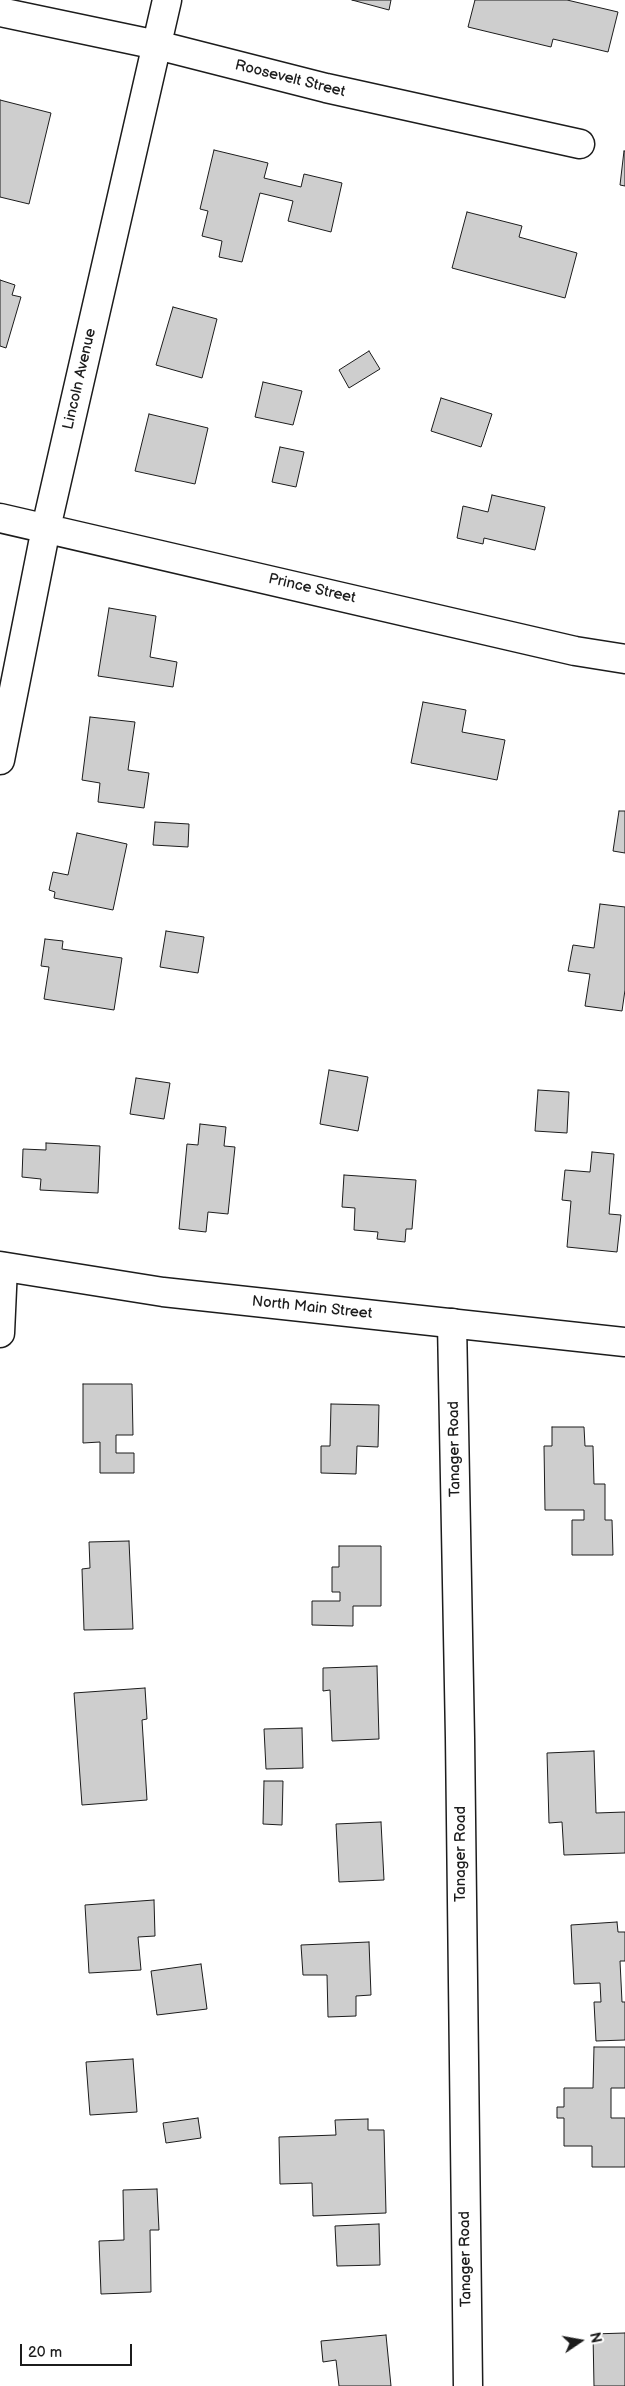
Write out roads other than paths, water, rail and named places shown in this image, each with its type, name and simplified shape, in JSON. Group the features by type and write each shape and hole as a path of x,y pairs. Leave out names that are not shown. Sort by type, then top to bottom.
{"street":[{"name":"Lincoln Avenue","path":"0,760 46,528 167,0"},
{"name":"Roosevelt Street","path":"0,12 157,45 326,88 580,144"},
{"name":"Prince Street","path":"0,518 575,651 625,659"},
{"name":"North Main Street","path":"1,1266 163,1292 625,1342"},
{"path":"0,1333 1,1266"},
{"name":"Tanager Road","path":"452,1323 460,1738 468,2386"}]}
